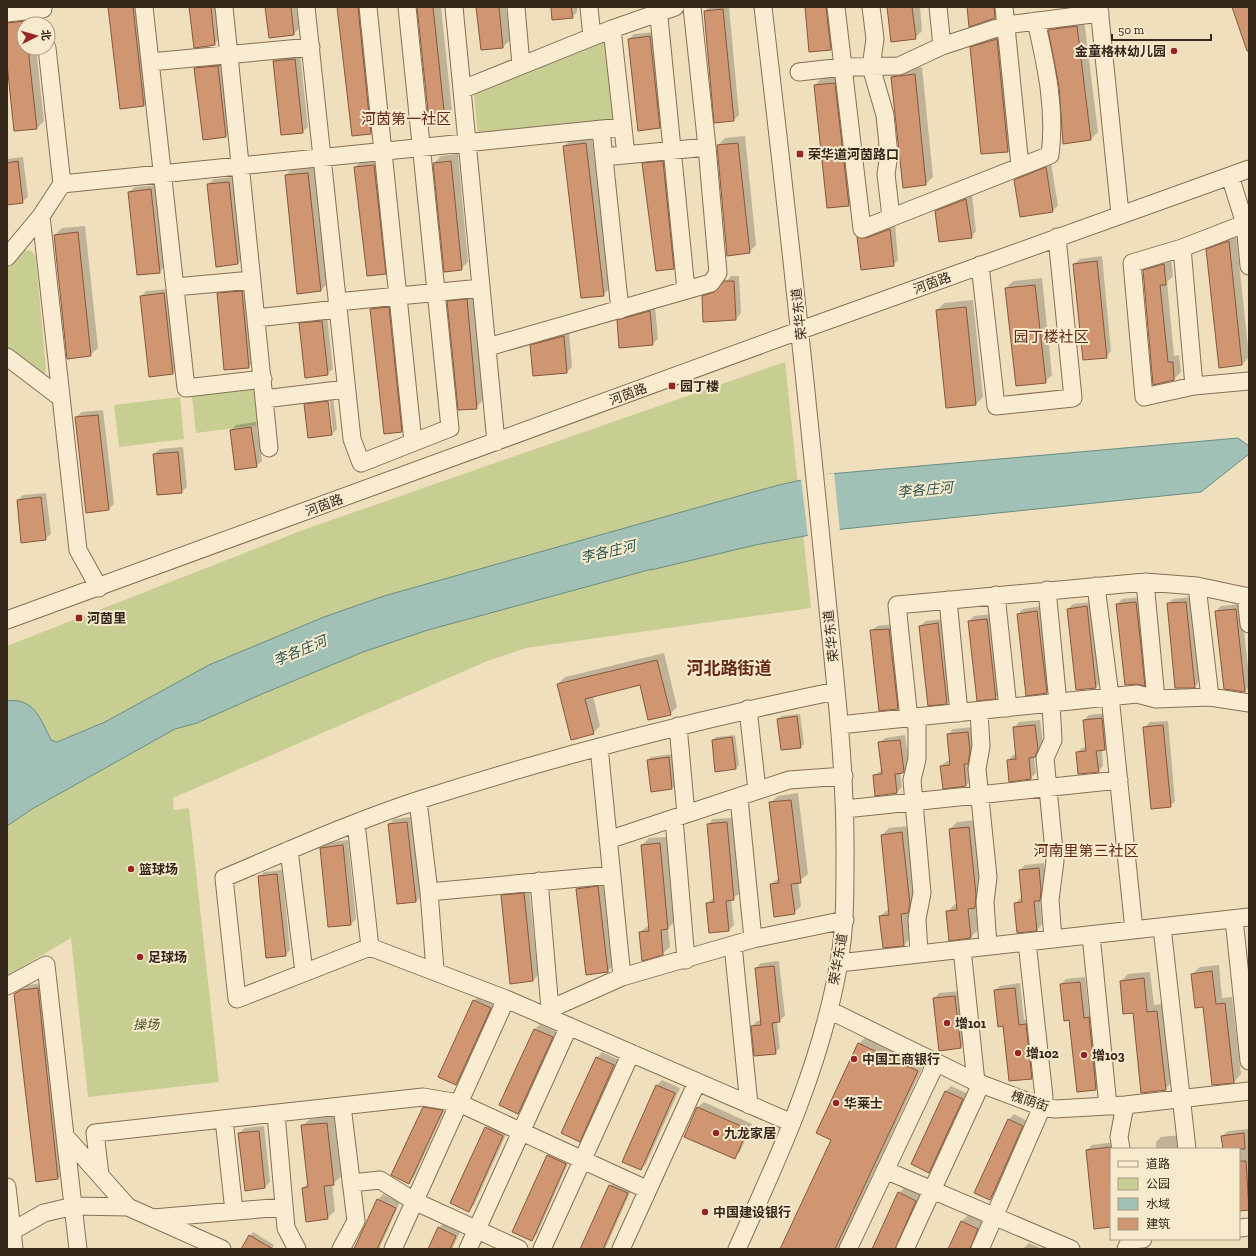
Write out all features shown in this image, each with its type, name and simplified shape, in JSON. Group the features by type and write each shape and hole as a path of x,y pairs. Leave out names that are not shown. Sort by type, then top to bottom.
{"street":[{"path":"144,7 186,388 262,379"},
{"path":"224,7 270,448"},
{"path":"306,7 352,439 361,463 450,428 407,7"},
{"path":"368,7 413,442"},
{"path":"454,7 496,442"},
{"path":"516,7 521,65"},
{"path":"589,7 592,37"},
{"path":"462,88 658,10 675,7"},
{"path":"488,347 711,283 718,273 708,147 692,7"},
{"name":"荣华东道","path":"737,1249 792,1123 813,1065 829,1010 839,963 845,920 844,776 801,330 763,7"},
{"path":"836,7 862,229 1050,155 1053,132 1048,73 1036,21"},
{"path":"871,7 874,39 871,67 885,115 889,155 886,174 891,217"},
{"path":"938,7 942,46"},
{"path":"1004,7 1020,166"},
{"path":"658,10 686,290"},
{"path":"799,72 843,68 899,66 942,46 1006,25 1099,10 1120,214"},
{"path":"7,13 43,13"},
{"path":"612,29 626,155"},
{"path":"150,62 311,47"},
{"path":"7,257 41,216 62,184 48,56"},
{"path":"62,184 622,127"},
{"path":"601,130 620,310"},
{"path":"604,157 708,147"},
{"name":"河茵路","path":"7,620 99,588 1120,214 1249,169"},
{"path":"1230,176 1247,223 1249,266"},
{"path":"41,216 78,550 99,588"},
{"path":"1247,223 1182,248 1132,263 1144,397 1194,386 1249,381"},
{"path":"980,265 996,406 1073,398 1057,237"},
{"path":"1182,248 1194,386"},
{"path":"175,287 252,280"},
{"path":"256,318 398,296 481,288"},
{"path":"7,357 61,398"},
{"path":"264,399 346,389"},
{"path":"1145,582 1156,699"},
{"path":"919,954 917,919 922,893 912,780 917,759 913,718 897,605 1145,582 1197,586 1248,597 1249,624"},
{"path":"1096,586 1110,696 1134,930"},
{"path":"1197,586 1210,697"},
{"path":"1047,590 1055,703 1053,740 1045,758 1056,861 1050,900 1054,939"},
{"path":"996,595 1008,708"},
{"path":"948,600 959,713"},
{"path":"792,1123 569,1026 546,1012 506,999 435,970 370,947 237,999 224,878 356,823 418,801 599,747 678,726 748,709 836,691"},
{"path":"839,725 979,712 1138,694 1156,699 1210,697 1249,704"},
{"path":"748,709 757,790"},
{"path":"979,712 981,746 977,769 988,877 985,902 988,946"},
{"path":"678,726 686,960"},
{"path":"599,747 622,977"},
{"path":"608,840 739,798 757,790 789,780 844,776"},
{"path":"845,809 913,800 1119,780"},
{"path":"739,798 753,939"},
{"path":"418,801 429,892 435,970"},
{"path":"356,823 370,947"},
{"path":"289,850 304,972"},
{"path":"429,892 612,875"},
{"path":"539,881 546,1012"},
{"path":"839,963 1242,918 1249,1061"},
{"path":"546,1012 622,977 686,960 753,939 845,920"},
{"path":"1162,927 1187,1148"},
{"path":"1092,935 1108,1106"},
{"path":"980,1249 995,1218 1042,1106 1044,1097 1027,942"},
{"path":"733,945 749,1104"},
{"path":"905,1249 978,1083 962,949"},
{"path":"7,986 46,965 78,1249"},
{"path":"393,1249 506,999"},
{"name":"槐荫街","path":"829,1010 978,1083 1042,1106 1056,1109 1125,1105 1249,1091"},
{"path":"468,1249 569,1026"},
{"path":"542,1249 631,1053"},
{"path":"848,1249 936,1063"},
{"path":"621,1249 697,1082"},
{"path":"100,1175 95,1133 423,1097 459,1103 648,1190"},
{"path":"1121,1148 1119,1137 1125,1105"},
{"path":"341,1249 356,1221 342,1106"},
{"path":"276,1114 286,1228 297,1249"},
{"path":"224,1119 234,1211"},
{"path":"65,1136 128,1207 222,1249"},
{"path":"885,1170 995,1218 1052,1246 1071,1249"},
{"path":"351,1183 380,1180 414,1201 519,1249"},
{"path":"7,1187 9,1233 14,1249"},
{"path":"9,1233 44,1213 74,1206 128,1207"},
{"path":"151,1218 284,1207"}],"green space":[{"path":"606,41 614,121 478,136 474,94"},
{"path":"23,250 32,252 36,259 46,369 45,373 43,374 7,349 7,268"},
{"name":"操场","path":"785,362 811,608 526,648 485,662 173,798 174,810 189,808 219,1082 88,1097 71,938 7,976 7,646 303,530"},
{"path":"253,388 258,425 196,433 192,396"},
{"path":"180,397 184,439 119,447 114,405"}],"water":[{"name":"李各庄河","path":"1238,438 1249,446 1249,454 1201,492 843,529 755,545 651,570 652,569 428,630 363,652 197,723 175,729 32,809 7,826 7,701 16,701 30,706 40,718 51,740 57,742 105,722 209,665 324,617 384,596 779,485 829,474"}],"pier":[{"path":"834,473 840,532 808,537 801,478"}],"building":[{"path":"108,7 133,7 144,106 120,109"},
{"path":"189,7 211,7 215,45 194,48"},
{"path":"265,7 291,7 294,35 269,38"},
{"path":"337,7 358,7 371,134 352,136"},
{"path":"417,7 433,7 445,120 429,121"},
{"path":"476,7 499,7 503,48 481,50"},
{"path":"551,7 571,7 573,18 552,20"},
{"path":"805,7 826,7 831,50 809,52"},
{"path":"887,7 912,7 916,39 891,42"},
{"path":"967,7 994,7 995,18 969,27"},
{"path":"1232,7 1249,7 1249,51 1247,51"},
{"path":"723,9 734,121 714,123 704,11"},
{"path":"16,22 16,56 29,56 37,129 14,131 7,64 7,23"},
{"path":"1077,26 1091,140 1063,144 1059,86 1048,30"},
{"path":"650,36 660,128 638,131 628,39"},
{"path":"997,39 1008,152 981,154 970,47"},
{"path":"295,59 303,133 281,135 273,61"},
{"path":"218,66 226,137 203,140 194,68"},
{"path":"915,74 926,185 903,188 891,77"},
{"path":"835,83 849,206 827,208 814,85"},
{"path":"586,143 604,296 581,298 563,146"},
{"path":"738,143 750,253 727,256 717,145"},
{"path":"18,161 23,203 7,205 7,163"},
{"path":"451,161 462,270 444,272 433,163"},
{"path":"663,161 674,269 656,271 642,163"},
{"path":"374,165 386,274 367,276 354,167"},
{"path":"1046,167 1053,212 1020,217 1014,180"},
{"path":"308,173 321,291 297,294 285,175"},
{"path":"229,182 238,264 216,267 207,184"},
{"path":"151,189 160,273 137,275 128,192"},
{"path":"966,199 972,238 939,242 935,211"},
{"path":"890,229 894,266 861,270 857,237 866,238"},
{"path":"78,232 91,356 67,359 54,235"},
{"path":"1229,241 1242,365 1219,368 1206,249"},
{"path":"1097,261 1107,358 1083,360 1073,264"},
{"path":"1164,264 1166,285 1160,285 1168,362 1173,362 1174,380 1153,385 1143,270"},
{"path":"724,281 734,281 736,320 703,322 702,296 714,292"},
{"path":"1035,285 1046,383 1016,386 1005,288"},
{"path":"242,291 249,368 224,370 217,293"},
{"path":"164,293 173,374 149,377 140,296"},
{"path":"467,299 477,409 458,410 447,301"},
{"path":"389,307 402,432 384,434 370,309"},
{"path":"966,307 976,405 946,408 936,310"},
{"path":"650,311 653,345 619,348 617,320"},
{"path":"322,321 328,375 305,378 299,323"},
{"path":"564,336 567,373 533,376 530,345"},
{"path":"328,401 332,435 308,438 304,404"},
{"path":"98,415 109,510 86,513 75,417"},
{"path":"251,427 257,467 235,470 230,430"},
{"path":"178,452 182,493 157,495 153,454"},
{"path":"41,497 46,540 21,543 17,500"},
{"path":"1136,602 1145,686 1136,684 1125,685 1116,604"},
{"path":"1186,602 1195,688 1175,688 1167,603"},
{"path":"1087,606 1096,688 1076,690 1067,609"},
{"path":"1236,609 1245,692 1224,689 1215,611"},
{"path":"1037,611 1047,693 1026,696 1017,614"},
{"path":"987,619 996,699 977,701 968,621"},
{"path":"938,623 947,704 928,706 919,626"},
{"path":"889,629 898,709 879,711 870,630"},
{"path":"657,660 671,715 648,720 640,685 585,699 594,734 571,740 557,684"},
{"path":"797,716 801,748 781,750 777,719"},
{"path":"1102,718 1105,750 1096,751 1099,772 1078,774 1076,752 1086,751 1083,720"},
{"path":"1035,725 1038,749 1035,757 1029,758 1031,779 1009,782 1007,760 1016,759 1013,727"},
{"path":"1163,725 1171,807 1151,809 1143,727"},
{"path":"968,732 970,751 968,764 964,764 966,786 943,789 940,766 950,765 947,734"},
{"path":"732,737 736,769 715,772 712,740"},
{"path":"900,740 904,771 903,773 895,774 897,793 875,796 873,775 882,774 878,742"},
{"path":"669,757 672,789 651,792 647,760"},
{"path":"791,800 801,883 791,884 795,914 774,917 770,884 779,883 769,802"},
{"path":"407,822 416,902 397,904 388,824"},
{"path":"727,822 734,900 726,901 729,931 709,933 706,903 714,902 707,824"},
{"path":"969,827 976,894 975,908 968,909 971,938 949,941 946,911 957,910 949,829"},
{"path":"902,832 910,904 908,913 901,914 904,946 883,948 879,916 889,915 881,835"},
{"path":"660,843 668,929 661,930 663,955 642,961 639,932 649,931 641,845"},
{"path":"343,845 351,925 328,927 320,848"},
{"path":"1039,868 1041,890 1040,901 1034,901 1037,931 1017,933 1014,903 1022,902 1019,870"},
{"path":"277,874 286,956 266,958 258,876"},
{"path":"598,886 608,972 586,975 576,889"},
{"path":"524,893 533,981 510,984 501,895"},
{"path":"774,966 780,1022 772,1023 776,1054 754,1056 751,1026 761,1025 755,968"},
{"path":"1212,971 1216,1004 1225,1003 1234,1083 1212,1085 1203,1007 1195,1008 1191,974"},
{"path":"1144,978 1147,1012 1157,1011 1166,1090 1141,1093 1133,1013 1123,1014 1120,981"},
{"name":"增103","path":"1080,982 1084,1018 1089,1017 1096,1090 1077,1092 1069,1020 1064,1021 1060,984"},
{"path":"38,988 58,1179 36,1182 14,994 21,990"},
{"name":"增102","path":"1015,988 1019,1025 1026,1024 1032,1079 1009,1081 1003,1026 998,1027 994,990"},
{"name":"增101","path":"955,996 961,1048 939,1051 933,998"},
{"path":"473,1000 491,1008 456,1085 438,1077"},
{"path":"534,1029 553,1037 518,1114 499,1105"},
{"path":"858,1043 918,1071 835,1249 780,1249 831,1140 816,1133"},
{"path":"596,1057 614,1065 580,1142 561,1133"},
{"path":"656,1085 675,1093 641,1170 622,1162"},
{"path":"945,1091 963,1099 929,1173 911,1164"},
{"path":"423,1107 443,1110 409,1184 391,1175"},
{"name":"九龙家居","path":"697,1107 748,1129 735,1159 684,1137"},
{"path":"1008,1119 1023,1126 990,1200 974,1193"},
{"path":"327,1123 334,1185 324,1186 328,1219 306,1222 302,1188 308,1187 301,1125"},
{"path":"485,1127 503,1136 469,1212 450,1203"},
{"path":"259,1131 265,1188 245,1191 238,1133"},
{"path":"1244,1133 1245,1149 1223,1148 1221,1136"},
{"path":"1110,1147 1110,1227 1094,1229 1086,1150"},
{"path":"547,1155 566,1164 532,1241 512,1232"},
{"path":"1240,1161 1246,1161 1249,1210 1240,1211"},
{"path":"609,1185 628,1193 603,1249 580,1249"},
{"path":"898,1192 916,1201 895,1249 872,1249"},
{"path":"377,1199 396,1208 377,1249 354,1249"},
{"path":"961,1221 978,1229 970,1249 948,1249"},
{"path":"438,1227 456,1236 450,1249 428,1249"},
{"path":"249,1235 273,1249 241,1249"}],"place":[{"name":"金童格林幼儿园","path":"1174,51"},
{"name":"荣华道河茵路口","path":"800,154"},
{"name":"园丁楼","path":"672,386"},
{"name":"河茵里","path":"79,618"},
{"name":"篮球场","path":"131,869"},
{"name":"足球场","path":"140,957"},
{"name":"增101","path":"947,1023"},
{"name":"增102","path":"1018,1053"},
{"name":"增103","path":"1084,1055"},
{"name":"中国工商银行","path":"854,1059"},
{"name":"华莱士","path":"836,1103"},
{"name":"九龙家居","path":"716,1133"},
{"name":"中国建设银行","path":"705,1212"}],"district":[{"name":"河茵第一社区","path":"406,119"},
{"name":"园丁楼社区","path":"1051,337"},
{"name":"河北路街道","path":"729,668"},
{"name":"河南里第三社区","path":"1086,851"}]}
